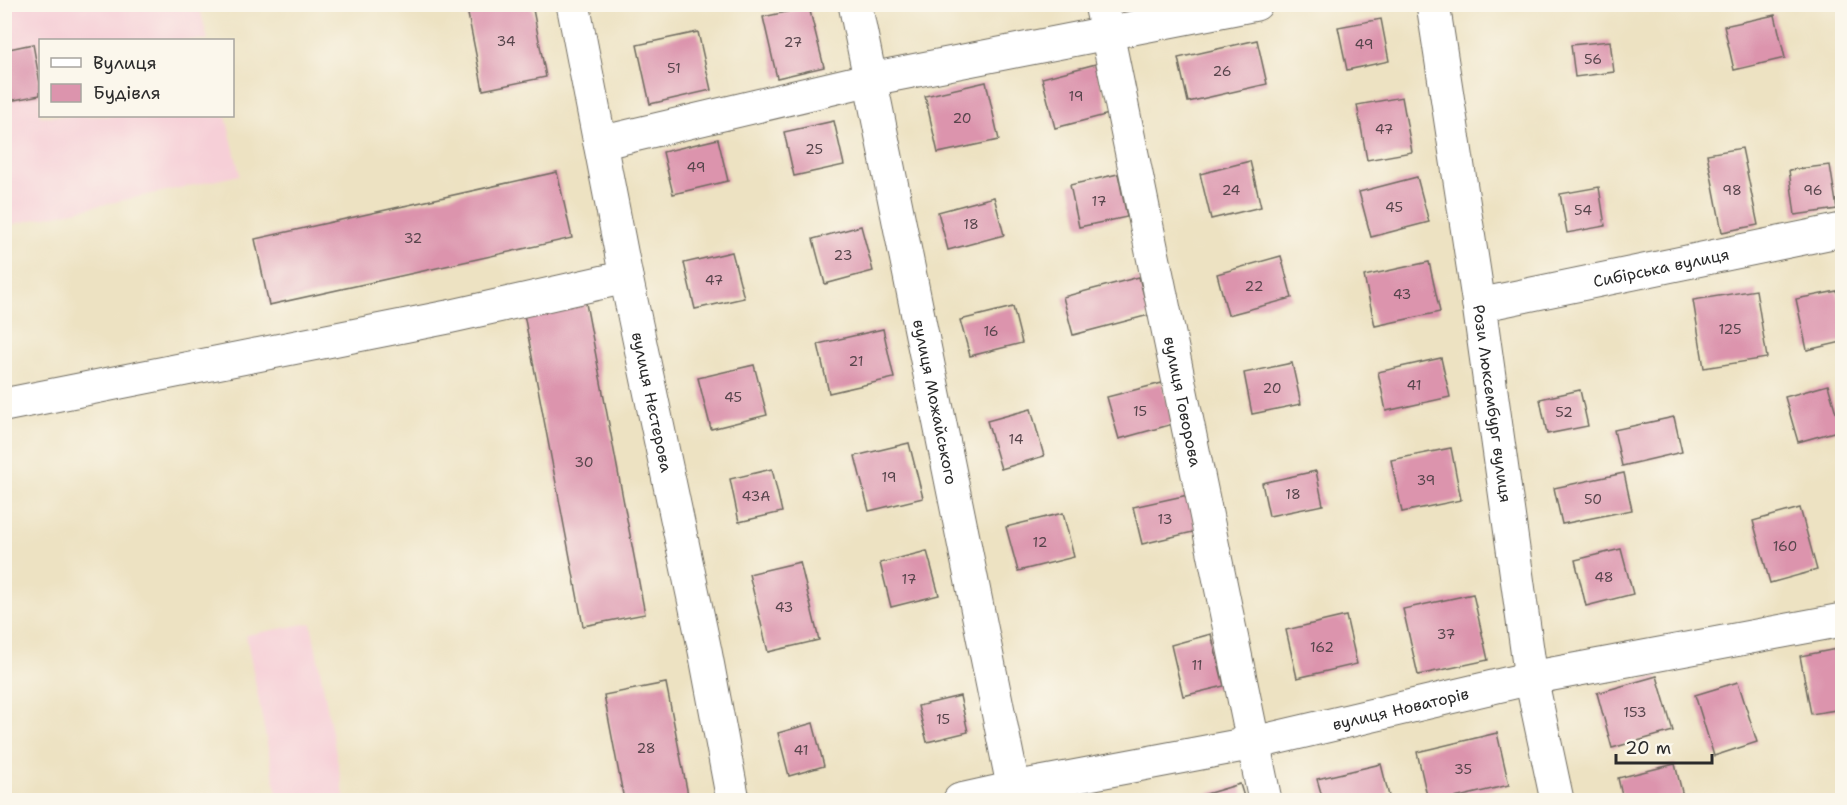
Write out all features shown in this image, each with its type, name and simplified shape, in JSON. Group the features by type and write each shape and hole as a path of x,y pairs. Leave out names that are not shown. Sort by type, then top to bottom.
{"street":[{"name":"вулиця Нестерова","path":"573,4 626,277 705,651 734,801"},
{"name":"вулиця Можайського","path":"855,4 1015,794"},
{"path":"600,143 871,80 1103,19 1256,4"},
{"name":"Рози Люксембург вулиця","path":"1433,4 1479,305 1531,678 1557,801"},
{"name":"вулиця Говорова","path":"1103,19 1265,801"},
{"name":"Сибірська вулиця","path":"1479,305 1842,230"},
{"path":"4,405 448,317 626,277"},
{"name":"вулиця Новаторів","path":"960,801 1015,794 1254,743 1531,678 1842,620"}],"shaded area":[{"path":"4,5 199,5 208,39 39,39 39,117 226,117 240,175 5,226"},
{"path":"311,623 345,800 278,800 246,635"}],"building":[{"path":"466,4 532,4 546,77 483,90"},
{"path":"809,7 824,67 777,78 763,17"},
{"path":"1775,15 1785,58 1734,70 1724,26"},
{"path":"1381,19 1389,61 1347,70 1338,27"},
{"path":"698,32 711,90 650,104 637,45"},
{"path":"1257,40 1267,84 1188,102 1178,58"},
{"path":"1610,41 1614,72 1575,77 1571,45"},
{"path":"33,44 39,77 39,95 4,102 4,50"},
{"path":"1096,64 1109,114 1055,128 1042,78"},
{"path":"986,82 999,140 938,153 925,96"},
{"path":"1402,97 1412,152 1367,160 1357,105"},
{"path":"834,121 844,165 794,176 784,132"},
{"path":"718,139 728,181 673,194 663,152"},
{"path":"1742,148 1758,225 1722,232 1707,154"},
{"path":"1250,161 1261,207 1211,219 1200,174"},
{"path":"1830,165 1837,209 1795,215 1789,170"},
{"path":"557,172 572,238 269,305 255,239"},
{"path":"1118,174 1127,217 1079,227 1070,185"},
{"path":"1417,177 1429,222 1371,237 1359,192"},
{"path":"1599,187 1605,226 1567,233 1560,194"},
{"path":"994,197 1004,235 948,250 938,212"},
{"path":"861,226 873,271 825,284 813,239"},
{"path":"732,252 744,298 695,309 684,263"},
{"path":"1281,256 1292,298 1228,315 1217,274"},
{"path":"1429,262 1440,312 1375,326 1364,276"},
{"path":"1139,277 1149,315 1073,335 1063,297"},
{"path":"1756,290 1767,358 1704,368 1693,300"},
{"path":"1837,291 1842,316 1842,342 1807,350 1796,299"},
{"path":"585,298 645,614 583,626 523,309"},
{"path":"1013,307 1022,343 970,356 960,320"},
{"path":"883,329 894,378 829,393 818,344"},
{"path":"1441,358 1450,397 1386,411 1378,372"},
{"path":"1292,363 1301,404 1252,414 1244,373"},
{"path":"754,365 767,415 711,429 698,378"},
{"path":"1162,383 1173,424 1119,439 1107,397"},
{"path":"1828,385 1841,430 1798,442 1785,397"},
{"path":"1580,390 1588,426 1547,434 1540,399"},
{"path":"1031,409 1044,456 1001,469 987,421"},
{"path":"1674,417 1682,452 1622,466 1614,430"},
{"path":"909,443 923,498 869,511 855,456"},
{"path":"1451,448 1461,500 1402,512 1391,460"},
{"path":"772,469 782,512 739,522 730,479"},
{"path":"1316,471 1323,505 1269,516 1262,483"},
{"path":"1624,473 1632,510 1562,524 1554,488"},
{"path":"1188,495 1197,531 1142,544 1133,507"},
{"path":"1800,508 1817,570 1770,583 1753,521"},
{"path":"1063,513 1074,557 1018,571 1006,527"},
{"path":"1621,549 1633,594 1586,606 1575,560"},
{"path":"927,551 939,595 891,607 880,563"},
{"path":"800,562 819,640 768,652 749,574"},
{"path":"1473,594 1488,660 1418,675 1403,609"},
{"path":"1346,616 1357,664 1297,678 1286,630"},
{"path":"1211,634 1224,686 1183,696 1171,645"},
{"path":"1842,648 1842,709 1811,714 1800,656"},
{"path":"1657,676 1673,731 1612,748 1597,693"},
{"path":"1738,682 1757,742 1714,756 1695,695"},
{"path":"666,683 689,800 624,800 604,695"},
{"path":"960,696 968,732 927,742 918,706"},
{"path":"813,723 824,766 789,776 778,733"},
{"path":"1497,733 1509,785 1446,800 1428,800 1417,752"},
{"path":"1381,764 1390,800 1323,800 1317,779"},
{"path":"1675,764 1684,800 1623,800 1618,778"},
{"path":"1240,784 1245,800 1186,800"}]}
